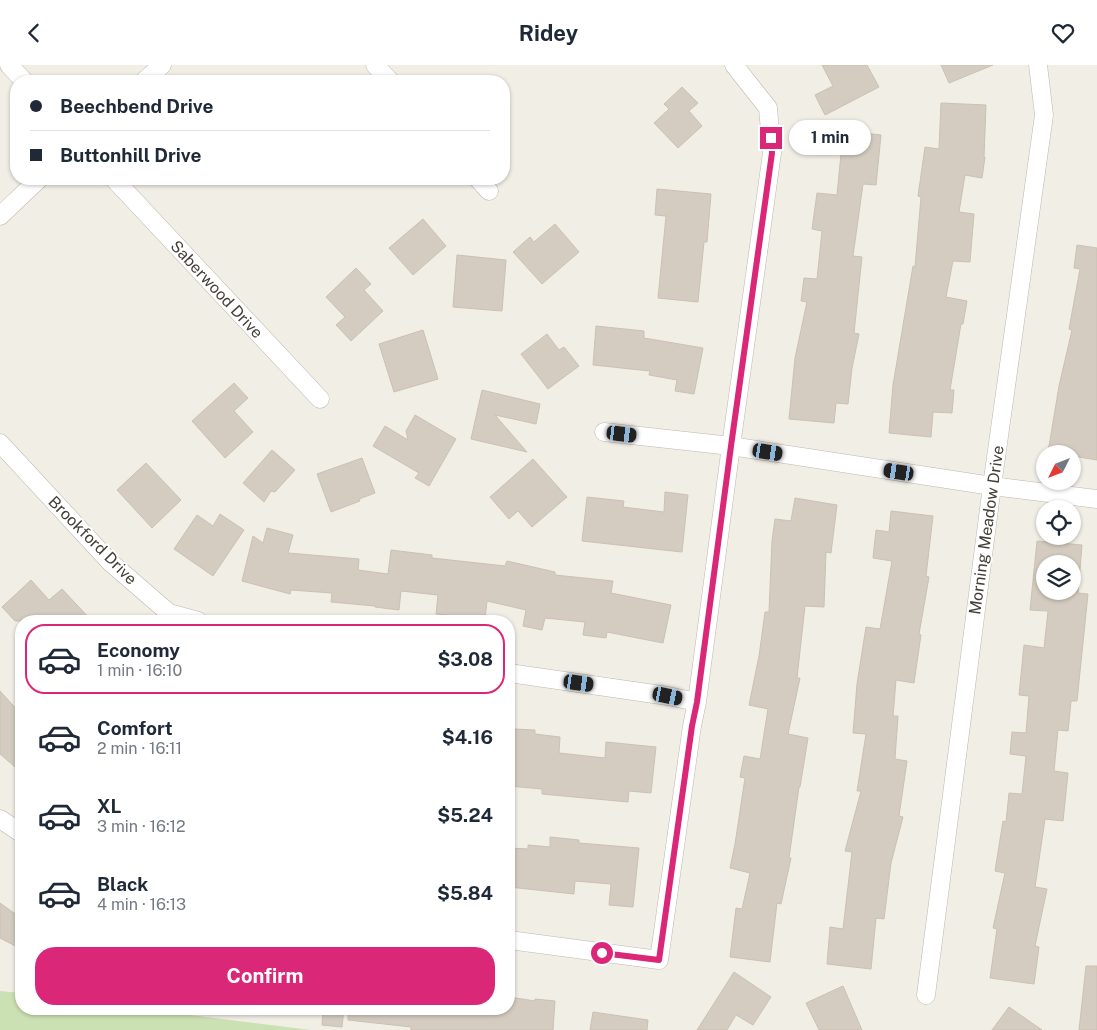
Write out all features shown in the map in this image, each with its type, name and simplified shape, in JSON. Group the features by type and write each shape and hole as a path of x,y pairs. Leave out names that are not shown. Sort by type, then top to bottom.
{"street":[{"path":"8,65 18,75"},
{"path":"151,75 162,65"},
{"path":"375,65 384,75"},
{"path":"515,941 659,960 697,702 772,153 768,107 734,65"},
{"name":"Morning Meadow Drive","path":"926,995 992,486 1044,115 1038,65"},
{"path":"0,216 34,185"},
{"name":"Saberwood Drive","path":"120,185 320,399"},
{"path":"604,432 731,446 992,486 1097,499"},
{"name":"Brookford Drive","path":"0,443 110,562 169,613 176,615"},
{"path":"515,674 697,702"},
{"path":"0,819 15,829"}],"green space":[{"path":"0,991 15,992 15,1015 190,1015 311,1030 0,1030"}],"building":[{"path":"822,65 867,65 879,87 825,115 815,95 833,86"},
{"path":"941,65 993,65 949,83"},
{"path":"682,87 698,103 689,111 702,126 678,148 654,123 669,109 664,104"},
{"path":"941,103 986,105 985,157 982,178 965,175 959,212 974,214 970,262 953,261 946,297 967,301 963,324 961,324 950,390 954,390 952,413 933,412 931,437 889,433 893,385 913,266 915,267 921,197 918,196 925,147 939,149"},
{"path":"824,129 881,135 876,185 863,184 853,256 862,257 854,333 859,334 852,368 848,404 836,403 834,423 789,419 795,358 807,302 801,301 804,278 817,279 822,231 812,229 817,193 837,195 841,154 822,152"},
{"path":"657,189 711,194 707,242 704,242 698,302 658,298 666,216 655,215"},
{"path":"423,219 446,246 413,275 389,248"},
{"path":"555,224 579,252 542,284 513,252 530,237 534,242"},
{"path":"1077,245 1097,248 1097,460 1081,457 1081,445 1049,445 1059,386 1072,330 1069,329 1080,269 1074,268"},
{"path":"457,255 506,260 502,311 453,307"},
{"path":"356,268 371,284 364,290 383,311 351,341 336,325 345,317 326,297"},
{"path":"596,326 644,331 644,338 703,348 694,394 675,391 677,380 649,375 650,371 593,365"},
{"path":"423,330 438,379 394,392 379,344"},
{"path":"547,334 559,350 564,347 579,366 548,389 521,354"},
{"path":"234,383 248,398 234,411 253,432 225,458 192,421"},
{"path":"482,390 540,404 536,424 495,415 527,452 471,439"},
{"path":"415,415 456,439 429,486 415,478 419,473 373,446 385,426 408,440 406,431"},
{"path":"272,450 295,470 275,492 271,491 264,502 243,483"},
{"path":"362,458 375,493 331,512 317,474"},
{"path":"533,459 567,497 532,527 518,511 509,519 490,497"},
{"path":"146,463 181,500 152,528 117,490"},
{"path":"665,492 688,495 682,552 582,541 587,497 624,501 623,507 664,512"},
{"path":"795,498 837,505 831,553 826,552 824,607 805,606 797,678 800,678 788,734 808,738 799,787 789,858 791,858 781,904 777,903 770,962 730,957 736,908 742,909 750,873 730,868 745,778 740,777 744,756 760,759 768,709 749,705 759,656 765,612 769,612 772,541 775,519 791,521"},
{"path":"891,511 933,516 926,576 929,577 919,634 921,635 914,683 896,680 893,716 898,716 895,759 907,761 899,816 903,817 891,863 884,919 876,918 871,969 827,964 830,927 843,929 852,852 845,851 861,791 857,791 866,734 853,733 857,684 866,627 880,629 892,561 873,558 876,530 889,532"},
{"path":"220,514 244,530 213,576 174,549 197,515 213,526"},
{"path":"267,528 293,535 288,553 359,559 358,570 388,574 391,550 432,555 432,558 505,566 507,561 555,572 555,575 613,581 611,593 671,605 663,643 607,632 606,638 583,635 585,622 545,618 542,630 523,626 526,610 487,601 485,615 436,614 438,595 401,591 399,610 331,602 332,593 291,590 290,594 242,581 253,536 263,543"},
{"path":"1037,545 1082,545 1081,557 1081,555 1036,555 1036,600 1081,600 1081,593 1088,594 1077,701 1071,701 1068,731 1058,730 1054,771 1068,773 1063,821 1045,819 1035,887 1047,889 1035,946 1039,947 1034,984 990,978 997,929 993,928 1005,873 995,871 1003,821 1006,822 1009,793 1022,794 1026,756 1010,754 1012,732 1026,733 1029,696 1019,695 1024,645 1044,648 1048,611 1030,610"},
{"path":"31,580 49,600 62,589 86,615 15,615 15,621 2,607"},
{"path":"0,691 15,707 15,767 0,754"},
{"path":"515,729 535,730 535,734 560,737 559,753 605,758 606,742 656,747 651,793 629,791 628,802 542,794 542,789 515,787"},
{"path":"550,837 579,840 579,843 639,848 633,907 609,905 611,884 575,881 574,894 515,888 515,848 528,849 528,845 550,847"},
{"path":"0,903 15,914 15,946 0,938"},
{"path":"1086,966 1097,966 1097,1030 1079,1030"},
{"path":"734,972 771,997 753,1025 736,1015 727,1030 697,1030"},
{"path":"843,986 862,1030 819,1030 806,1003"},
{"path":"515,998 535,1001 535,999 555,1001 553,1030 411,1030 411,1027 348,1020 348,1015 515,1015"},
{"path":"1009,1007 1042,1030 992,1030"},
{"path":"593,1012 648,1020 647,1030 590,1030"},
{"path":"323,1015 343,1015 342,1027 322,1025"}],"route":[{"path":"602,953 659,960 697,702 772,153 771,138"}]}
